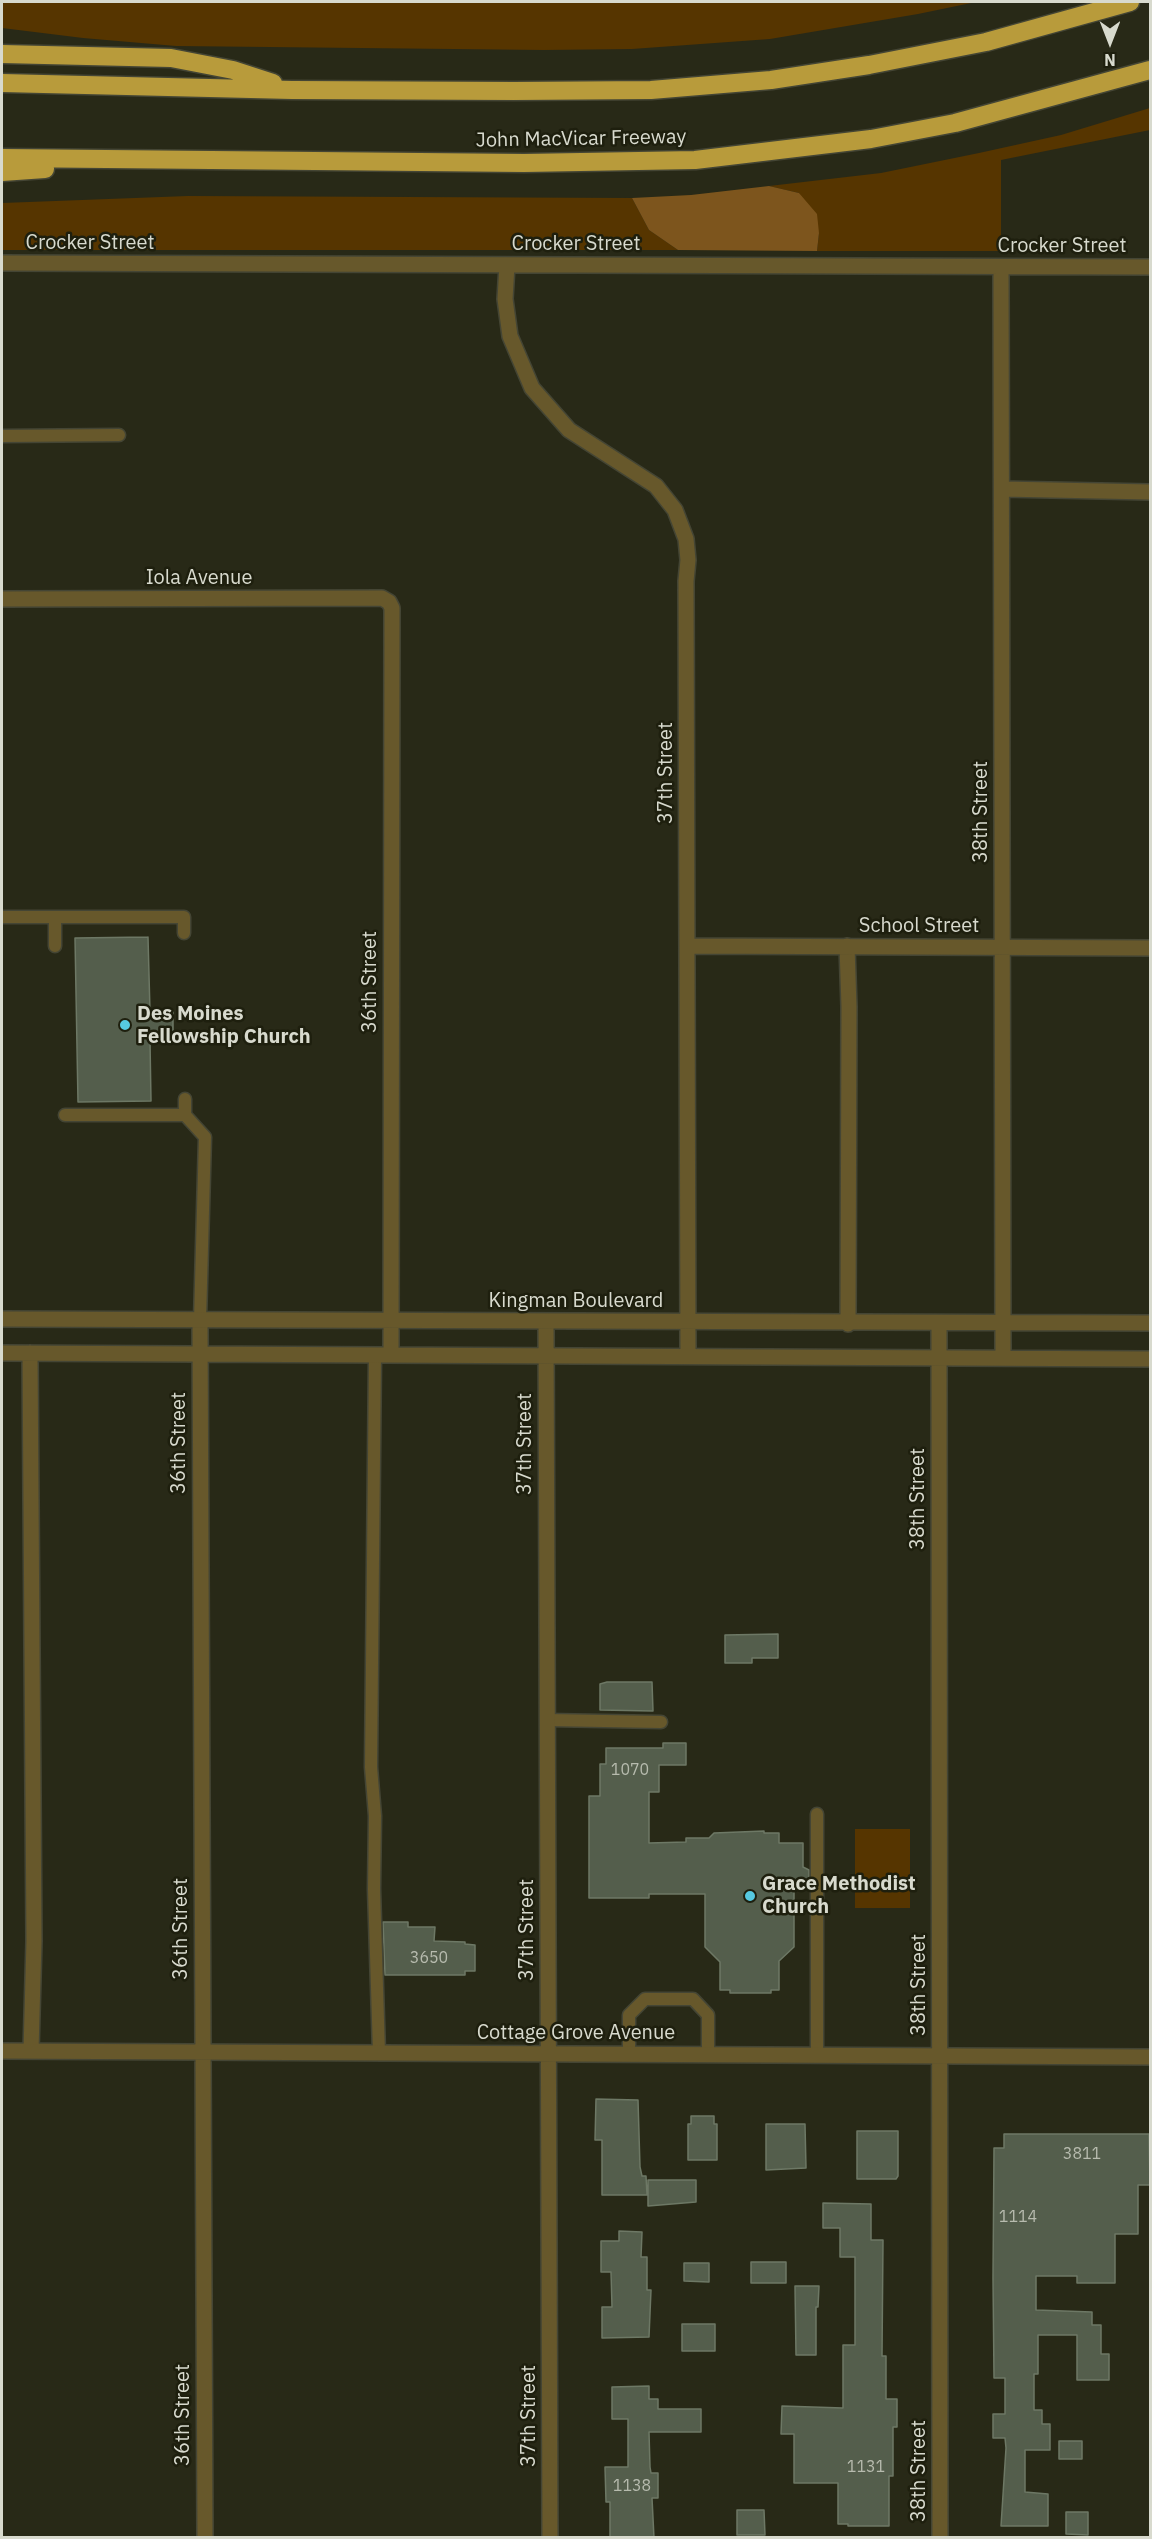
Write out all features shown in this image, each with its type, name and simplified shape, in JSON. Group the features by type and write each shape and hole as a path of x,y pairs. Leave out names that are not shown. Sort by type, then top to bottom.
{"highway":[{"path":"2,83 292,90 651,90 771,80 869,65 986,42 1130,2"},
{"path":"2,54 171,58 233,70 292,90"},
{"name":"John MacVicar Freeway","path":"2,158 524,163 696,160 871,139 955,123 1150,70"},
{"path":"2,172 178,161"}],"street":[{"name":"Crocker Street","path":"2,263 1150,267"},
{"name":"37th Street","path":"507,265 505,299 510,336 532,388 569,430 656,486 675,510 686,539 688,560 686,581 688,1356"},
{"name":"38th Street","path":"1001,267 1004,1358"},
{"path":"1002,489 1150,492"},
{"name":"Iola Avenue","path":"2,599 382,598 389,602 392,608"},
{"name":"36th Street","path":"383,1355 390,1321 392,608"},
{"name":"School Street","path":"687,946 1150,948"},
{"path":"847,946 849,1007 848,1324"},
{"name":"Kingman Boulevard","path":"2,1319 848,1324 1150,1323"},
{"name":"36th Street","path":"200,1320 205,2538"},
{"name":"37th Street","path":"546,1322 550,2538"},
{"name":"38th Street","path":"939,1324 940,2538"},
{"path":"2,1353 1150,1359"},
{"path":"30,1353 34,1941 31,2050"},
{"name":"Cottage Grove Avenue","path":"2,2050 1150,2057"}],"lane":[{"path":"2,436 119,435"},
{"path":"2,917 184,917 184,933"},
{"path":"55,917 55,946"},
{"path":"185,1099 185,1115 205,1137 200,1320"},
{"path":"65,1115 185,1115"},
{"path":"379,2053 374,1889 375,1816 371,1767 383,1355"},
{"path":"547,1720 661,1722"},
{"path":"817,1814 817,2056"},
{"path":"628,2055 629,2015 645,1999 693,1999 708,2015 708,2055"}],"shaded area":[{"path":"2,2 976,2 770,39 632,49 544,50 176,46 83,38 2,28"},
{"path":"1150,108 1150,130 1001,160 1001,251 817,251 819,233 799,193 769,186 881,173 979,153 1061,135"},
{"path":"769,186 799,193 817,214 819,233 817,251 678,250 649,230 632,198 691,195"},
{"path":"188,196 632,198 649,230 678,250 2,250 2,203"},
{"path":"855,1829 910,1829 910,1908 855,1908"}],"building":[{"name":"Des Moines Fellowship Church","path":"148,937 150,1012 173,1011 173,1041 150,1041 151,1101 78,1102 75,938"},
{"path":"778,1634 778,1658 752,1658 752,1663 725,1663 725,1635"},
{"path":"652,1682 653,1711 600,1710 600,1684"},
{"name":"Grace Methodist Church","path":"663,1743 686,1743 686,1765 659,1765 659,1792 649,1792 649,1843 686,1842 686,1838 709,1838 714,1833 764,1831 764,1833 779,1833 779,1843 803,1843 803,1867 809,1870 809,1879 794,1888 794,1947 779,1961 779,1990 771,1990 771,1993 730,1993 730,1990 720,1990 720,1962 705,1947 705,1894 649,1894 649,1898 589,1898 589,1796 600,1796 600,1764 606,1764 606,1748 663,1748"},
{"path":"383,1922 408,1922 408,1927 435,1927 434,1941 465,1942 465,1944 475,1945 475,1971 465,1971 465,1975 385,1975"},
{"path":"596,2099 638,2100 640,2167 642,2176 646,2176 647,2195 602,2195 602,2140 595,2140"},
{"path":"691,2116 714,2116 714,2124 717,2124 717,2160 688,2160 688,2124 691,2124"},
{"path":"766,2124 805,2124 806,2168 766,2170"},
{"path":"857,2131 898,2131 898,2176 896,2179 857,2179"},
{"path":"1004,2134 1149,2134 1150,2185 1138,2185 1138,2234 1115,2234 1115,2283 1077,2283 1077,2276 1036,2276 1036,2310 1092,2312 1092,2325 1101,2325 1101,2354 1109,2354 1109,2380 1077,2380 1077,2335 1038,2335 1038,2374 1034,2374 1034,2410 1042,2410 1042,2424 1050,2424 1050,2450 1025,2450 1025,2492 1048,2494 1048,2526 1001,2526 1006,2448 1005,2438 993,2438 993,2414 1005,2414 1005,2378 994,2378 993,2278 994,2148 1004,2148"},
{"path":"648,2180 696,2180 696,2202 648,2206"},
{"path":"823,2203 871,2204 871,2240 883,2240 882,2356 886,2356 886,2399 897,2399 897,2427 893,2427 893,2476 889,2476 889,2526 838,2524 838,2483 794,2483 794,2434 781,2434 782,2406 843,2408 843,2345 855,2345 855,2257 840,2257 840,2228 823,2228"},
{"path":"619,2231 642,2232 641,2257 647,2257 647,2290 651,2290 649,2337 602,2338 602,2307 612,2307 611,2272 601,2272 601,2241 619,2241"},
{"path":"751,2262 786,2262 786,2283 751,2283"},
{"path":"684,2263 709,2263 709,2282 684,2281"},
{"path":"795,2286 819,2286 818,2307 816,2307 816,2355 796,2355"},
{"path":"682,2324 715,2324 715,2351 682,2351"},
{"path":"649,2386 649,2399 658,2399 658,2409 701,2409 701,2432 649,2432 651,2473 658,2473 658,2498 652,2498 654,2538 610,2538 610,2502 606,2502 605,2467 628,2467 628,2419 612,2419 612,2387"},
{"path":"1059,2441 1082,2441 1082,2459 1059,2459"},
{"path":"737,2510 764,2510 765,2535 737,2535"},
{"path":"1066,2512 1088,2512 1088,2535 1066,2534"}],"place":[{"name":"Des Moines Fellowship Church","path":"125,1025"},
{"name":"Grace Methodist Church","path":"750,1896"}]}
